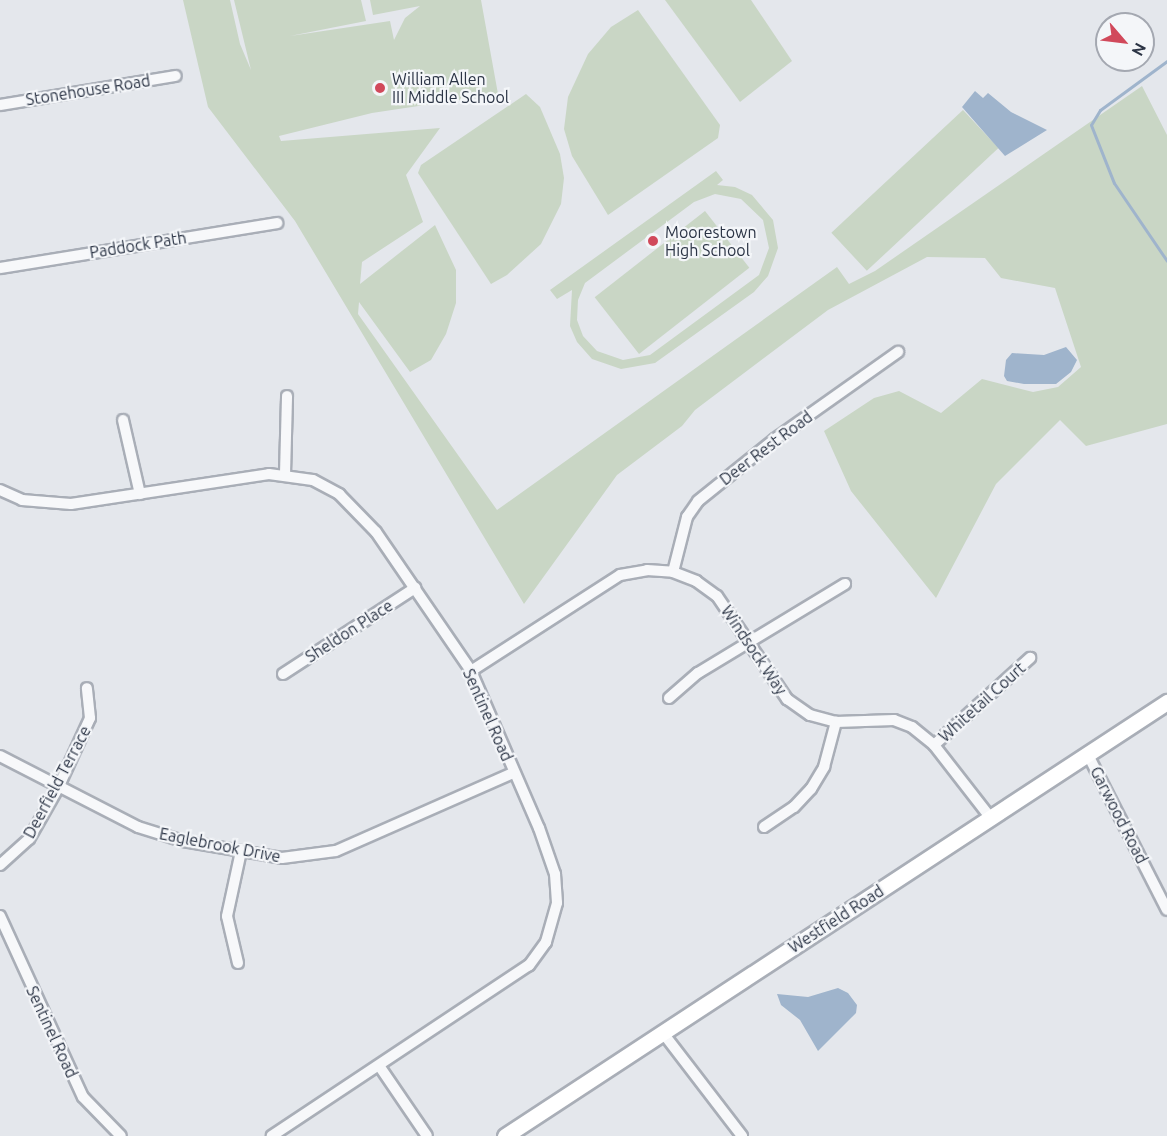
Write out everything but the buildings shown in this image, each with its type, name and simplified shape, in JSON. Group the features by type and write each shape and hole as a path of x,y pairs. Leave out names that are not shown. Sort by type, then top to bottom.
{"street":[{"name":"Stonehouse Road","path":"0,105 176,76"},
{"name":"Paddock Path","path":"0,268 277,223"},
{"name":"Deer Rest Road","path":"673,572 687,517 698,501 775,439 898,352"},
{"path":"285,474 287,396"},
{"path":"123,420 140,494"},
{"name":"Sentinel Road","path":"0,490 22,500 54,505 140,494 234,477 285,474 313,480 352,505 415,588 471,671 555,874 557,903 546,942 518,975 272,1136"},
{"name":"Windsock Way","path":"471,671 620,575 647,570 673,572 696,581 717,596 787,699 810,716 836,722 894,720 912,727 934,745 990,817"},
{"path":"669,698 698,673 749,640 845,584"},
{"name":"Sheldon Place","path":"283,674 415,588"},
{"name":"Whitetail Court","path":"934,745 1030,658"},
{"name":"Deerfield Terrace","path":"0,865 29,839 58,788 90,718 87,688"},
{"name":"Westfield Road","path":"505,1136 1167,702"},
{"path":"764,827 794,807 811,789 824,767 836,722"},
{"name":"Garwood Road","path":"1087,753 1167,909"},
{"name":"Eaglebrook Drive","path":"0,756 58,788 138,827 183,841 289,858 336,851 388,832 513,773"},
{"path":"238,963 227,915 241,851"},
{"name":"Sentinel Road","path":"0,916 83,1097 121,1136"},
{"path":"663,1033 742,1136"},
{"path":"380,1067 426,1136"}],"green space":[{"path":"183,0 230,0 240,44 251,70 234,0 361,0 366,21 290,36 390,21 394,40 405,18 420,6 373,15 370,0 481,0 498,94 372,113 279,136 281,141 440,128 406,175 423,222 362,262 360,284 435,225 456,270 456,303 446,334 431,360 410,372 359,302 358,314 497,510 837,267 849,284 875,271 1142,86 1167,135 1167,424 1086,446 1060,420 996,484 936,598 851,491 824,431 874,398 899,391 941,413 982,379 1033,392 1058,387 1081,367 1055,288 1001,278 985,258 927,257 828,310 695,410 682,426 617,475 524,604 295,221 208,107"},
{"path":"665,0 751,0 792,61 740,102"},
{"path":"638,10 720,125 718,138 608,215 572,156 564,129 568,97 588,54 611,27"},
{"path":"526,94 540,107 560,154 564,178 561,204 541,244 507,275 491,284 418,173 421,165"},
{"path":"963,110 998,148 867,271 831,233"},
{"path":"716,171 723,180 717,185 735,187 752,195 773,220 778,248 768,276 754,292 655,363 621,369 592,359 577,342 570,326 572,290 557,299 550,290","holes":["715,194 741,199 763,220 769,248 759,275 650,355 623,360 597,351 583,336 577,320 578,300 585,283 694,202"]},
{"path":"705,211 749,268 639,354 595,297"}],"water":[{"path":"975,91 983,98 988,93 1011,112 1047,130 1005,156 962,107"},
{"path":"1066,347 1077,360 1071,372 1056,384 1024,384 1007,381 1004,376 1006,360 1012,353 1044,355"},
{"path":"838,988 848,993 857,1005 856,1013 818,1051 800,1020 781,1005 777,994 808,997"}],"waterway":[{"path":"1167,61 1100,110 1091,125 1114,183 1167,261"}],"place":[{"name":"William Allen III Middle School","path":"380,88"},
{"name":"Moorestown High School","path":"653,241"}]}
